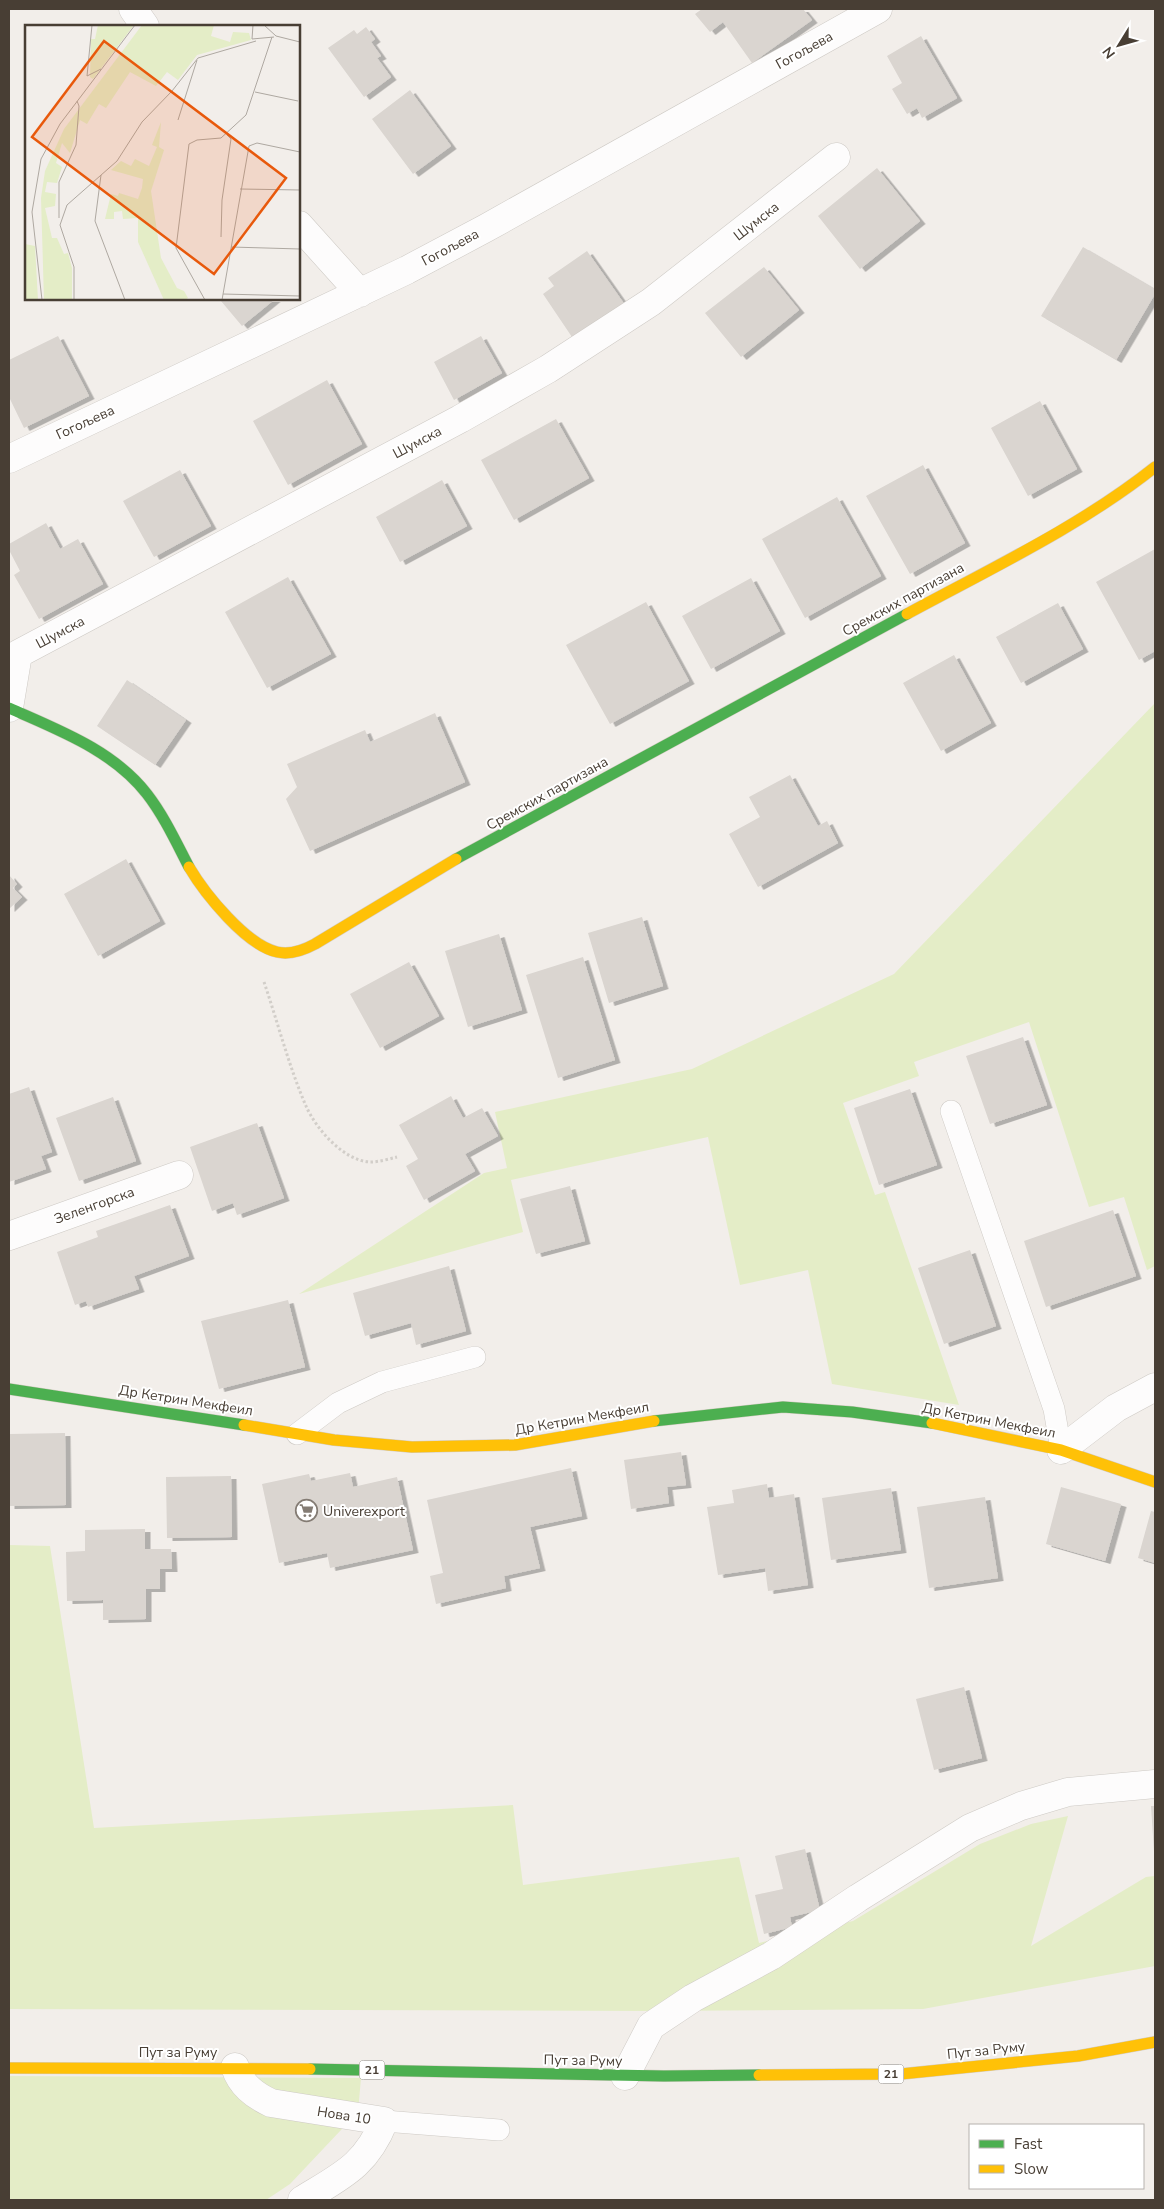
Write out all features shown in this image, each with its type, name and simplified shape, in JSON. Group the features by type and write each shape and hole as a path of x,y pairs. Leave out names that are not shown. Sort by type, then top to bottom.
{"street":[{"path":"133,9 144,25"},
{"name":"Гогољева","path":"9,459 360,293 486,228 861,13"},
{"name":"Шумска","path":"9,708 18,654 460,419 548,369 651,302 836,157"},
{"path":"300,226 360,293"},
{"name":"Сремских партизана","path":"9,708 79,742 112,761 135,780 155,802 208,896 227,917 247,935 270,950 282,953 297,952 315,944 431,873 1025,550 1126,490 1155,467"},
{"name":"Зеленгорска","path":"9,1236 179,1174"},
{"path":"1061,1450 1116,1408 1155,1387"},
{"name":"Др Кетрин Мекфеил","path":"9,1389 96,1401 334,1440 412,1447 515,1445 666,1419 783,1407 852,1412 936,1424 1061,1450 1155,1482"},
{"path":"625,2076 651,2026 686,2003 772,1956 858,1898 970,1828 1021,1806 1068,1792 1155,1784"},
{"name":"Пут за Руму","path":"9,2068 235,2067 625,2076 901,2074 1078,2056 1155,2042"},
{"name":"Нова 10","path":"235,2067 238,2076 245,2086 258,2097 271,2103 384,2121 377,2138 366,2155 350,2170 302,2200"}],"lane":[{"path":"951,1111 1054,1409 1061,1450"},
{"path":"297,1434 338,1402 382,1382 476,1357"},
{"path":"384,2121 499,2130"}],"path":[{"path":"247,935 307,1108 339,1150 354,1158 370,1162 397,1157"}],"green space":[{"path":"1155,703 1155,1266 1147,1270 1124,1197 1089,1207 1029,1022 914,1062 919,1076 843,1103 875,1195 885,1192 959,1405 832,1384 808,1270 740,1285 708,1137 511,1180 523,1232 299,1294 484,1173 507,1168 495,1112 692,1069 894,974"},
{"path":"9,1545 50,1546 94,1828 513,1805 523,1885 739,1857 759,1943 853,1921 980,1844 1031,1824 1068,1816 1031,1946 1146,1877 1155,1876 1155,1966 923,2009 650,2011 9,2009"},
{"path":"9,2076 361,2078 358,2112 290,2184 266,2200 9,2200"}],"building":[{"path":"702,9 803,9 812,20 752,63 723,22 710,32 695,14"},
{"path":"366,27 375,39 371,42 381,56 377,58 391,77 364,97 328,48 354,30 357,34"},
{"path":"921,36 957,98 922,118 917,108 907,114 892,89 902,83 887,56"},
{"path":"410,90 451,146 413,174 372,119"},
{"path":"877,168 920,221 860,269 818,216"},
{"path":"1083,247 1155,289 1155,294 1116,360 1041,316"},
{"path":"587,251 625,305 574,340 543,294 554,286 548,278"},
{"path":"764,267 799,310 741,357 705,313"},
{"path":"222,300 274,300 242,326 221,301"},
{"path":"58,336 89,396 24,428 9,397 9,360"},
{"path":"481,336 502,373 454,400 434,362"},
{"path":"327,380 362,444 288,485 253,421"},
{"path":"1040,401 1077,469 1028,496 991,428"},
{"path":"556,419 589,478 514,520 481,460"},
{"path":"923,465 965,543 910,574 866,496"},
{"path":"180,470 211,526 154,557 123,501"},
{"path":"442,480 467,526 400,562 376,517"},
{"path":"837,497 881,576 805,618 762,539"},
{"path":"46,523 60,549 78,539 103,584 39,619 14,575 20,571 9,550 9,544"},
{"path":"1155,549 1155,651 1139,660 1096,582"},
{"path":"288,577 331,654 267,688 225,612"},
{"path":"751,578 780,631 711,669 682,616"},
{"path":"646,602 689,681 610,724 566,645"},
{"path":"1058,603 1083,649 1021,683 996,637"},
{"path":"954,655 991,723 941,751 903,683"},
{"path":"127,680 186,720 155,765 97,726"},
{"path":"435,713 465,782 310,851 286,799 297,787 287,764 365,730 370,742"},
{"path":"790,775 818,826 827,821 838,843 758,887 729,834 760,817 749,797"},
{"path":"126,859 160,921 98,956 64,894"},
{"path":"9,875 17,884 13,888 22,897 9,909"},
{"path":"642,917 663,986 609,1003 588,933"},
{"path":"499,934 522,1010 468,1027 445,951"},
{"path":"583,957 615,1060 558,1078 526,975"},
{"path":"409,962 439,1016 380,1048 350,994"},
{"path":"1023,1037 1047,1105 990,1124 966,1056"},
{"path":"29,1087 52,1152 41,1156 46,1169 9,1182 9,1094"},
{"path":"910,1089 937,1165 879,1185 854,1108"},
{"path":"451,1096 463,1118 482,1108 498,1136 465,1154 475,1171 424,1200 406,1166 418,1159 399,1125"},
{"path":"113,1097 136,1161 79,1181 56,1118"},
{"path":"257,1123 284,1198 237,1215 233,1203 212,1211 190,1147"},
{"path":"570,1186 585,1241 536,1254 520,1199"},
{"path":"170,1205 189,1256 134,1276 139,1289 88,1307 86,1301 75,1305 57,1252 98,1237 96,1231"},
{"path":"1113,1210 1136,1276 1046,1307 1024,1241"},
{"path":"970,1250 996,1326 944,1344 918,1268"},
{"path":"449,1266 466,1331 416,1345 411,1323 365,1336 353,1293"},
{"path":"288,1300 305,1367 219,1389 201,1321"},
{"path":"65,1433 66,1505 9,1506 9,1434"},
{"path":"681,1452 686,1485 667,1487 669,1503 631,1509 624,1460"},
{"path":"571,1468 582,1516 530,1527 540,1568 504,1576 506,1588 436,1604 430,1576 443,1573 427,1500"},
{"path":"350,1473 353,1487 397,1477 413,1550 330,1568 327,1553 279,1563 262,1484 309,1474 311,1481"},
{"path":"231,1476 232,1537 167,1538 166,1477"},
{"path":"767,1484 769,1498 794,1494 808,1585 768,1591 765,1568 718,1575 707,1507 734,1503 732,1490"},
{"path":"1061,1487 1121,1504 1105,1561 1046,1544"},
{"path":"891,1488 901,1550 831,1560 822,1498"},
{"path":"985,1497 998,1578 929,1588 917,1507"},
{"path":"1151,1511 1155,1512 1155,1563 1138,1558"},
{"path":"145,1529 145,1549 171,1549 172,1569 160,1569 160,1589 146,1589 146,1619 103,1620 103,1600 67,1601 66,1552 85,1551 85,1530"},
{"path":"964,1687 982,1758 934,1770 916,1699"},
{"path":"1151,1806 1155,1806 1155,1852 1154,1852"},
{"path":"805,1849 820,1910 790,1917 792,1927 764,1934 755,1895 783,1889 775,1856"}],"traffic: fast":[{"path":"456,859 907,614"},
{"path":"9,708 65,733 118,765 147,794 159,811 189,867"},
{"path":"9,1389 244,1425"},
{"path":"654,1421 783,1407 852,1412 932,1423"},
{"path":"310,2069 664,2076 759,2075"}],"traffic: slow":[{"path":"907,614 1066,528 1097,509 1155,467"},
{"path":"189,867 205,891 227,917 252,940 277,952 287,953 302,950 315,944 456,859"},
{"path":"244,1425 334,1440 412,1447 515,1445 654,1421"},
{"path":"932,1423 1061,1450 1155,1482"},
{"path":"759,2075 901,2074 1078,2056 1155,2042"},
{"path":"9,2068 310,2069"}],"place":[{"name":"Univerexport","path":"307,1511"}]}
